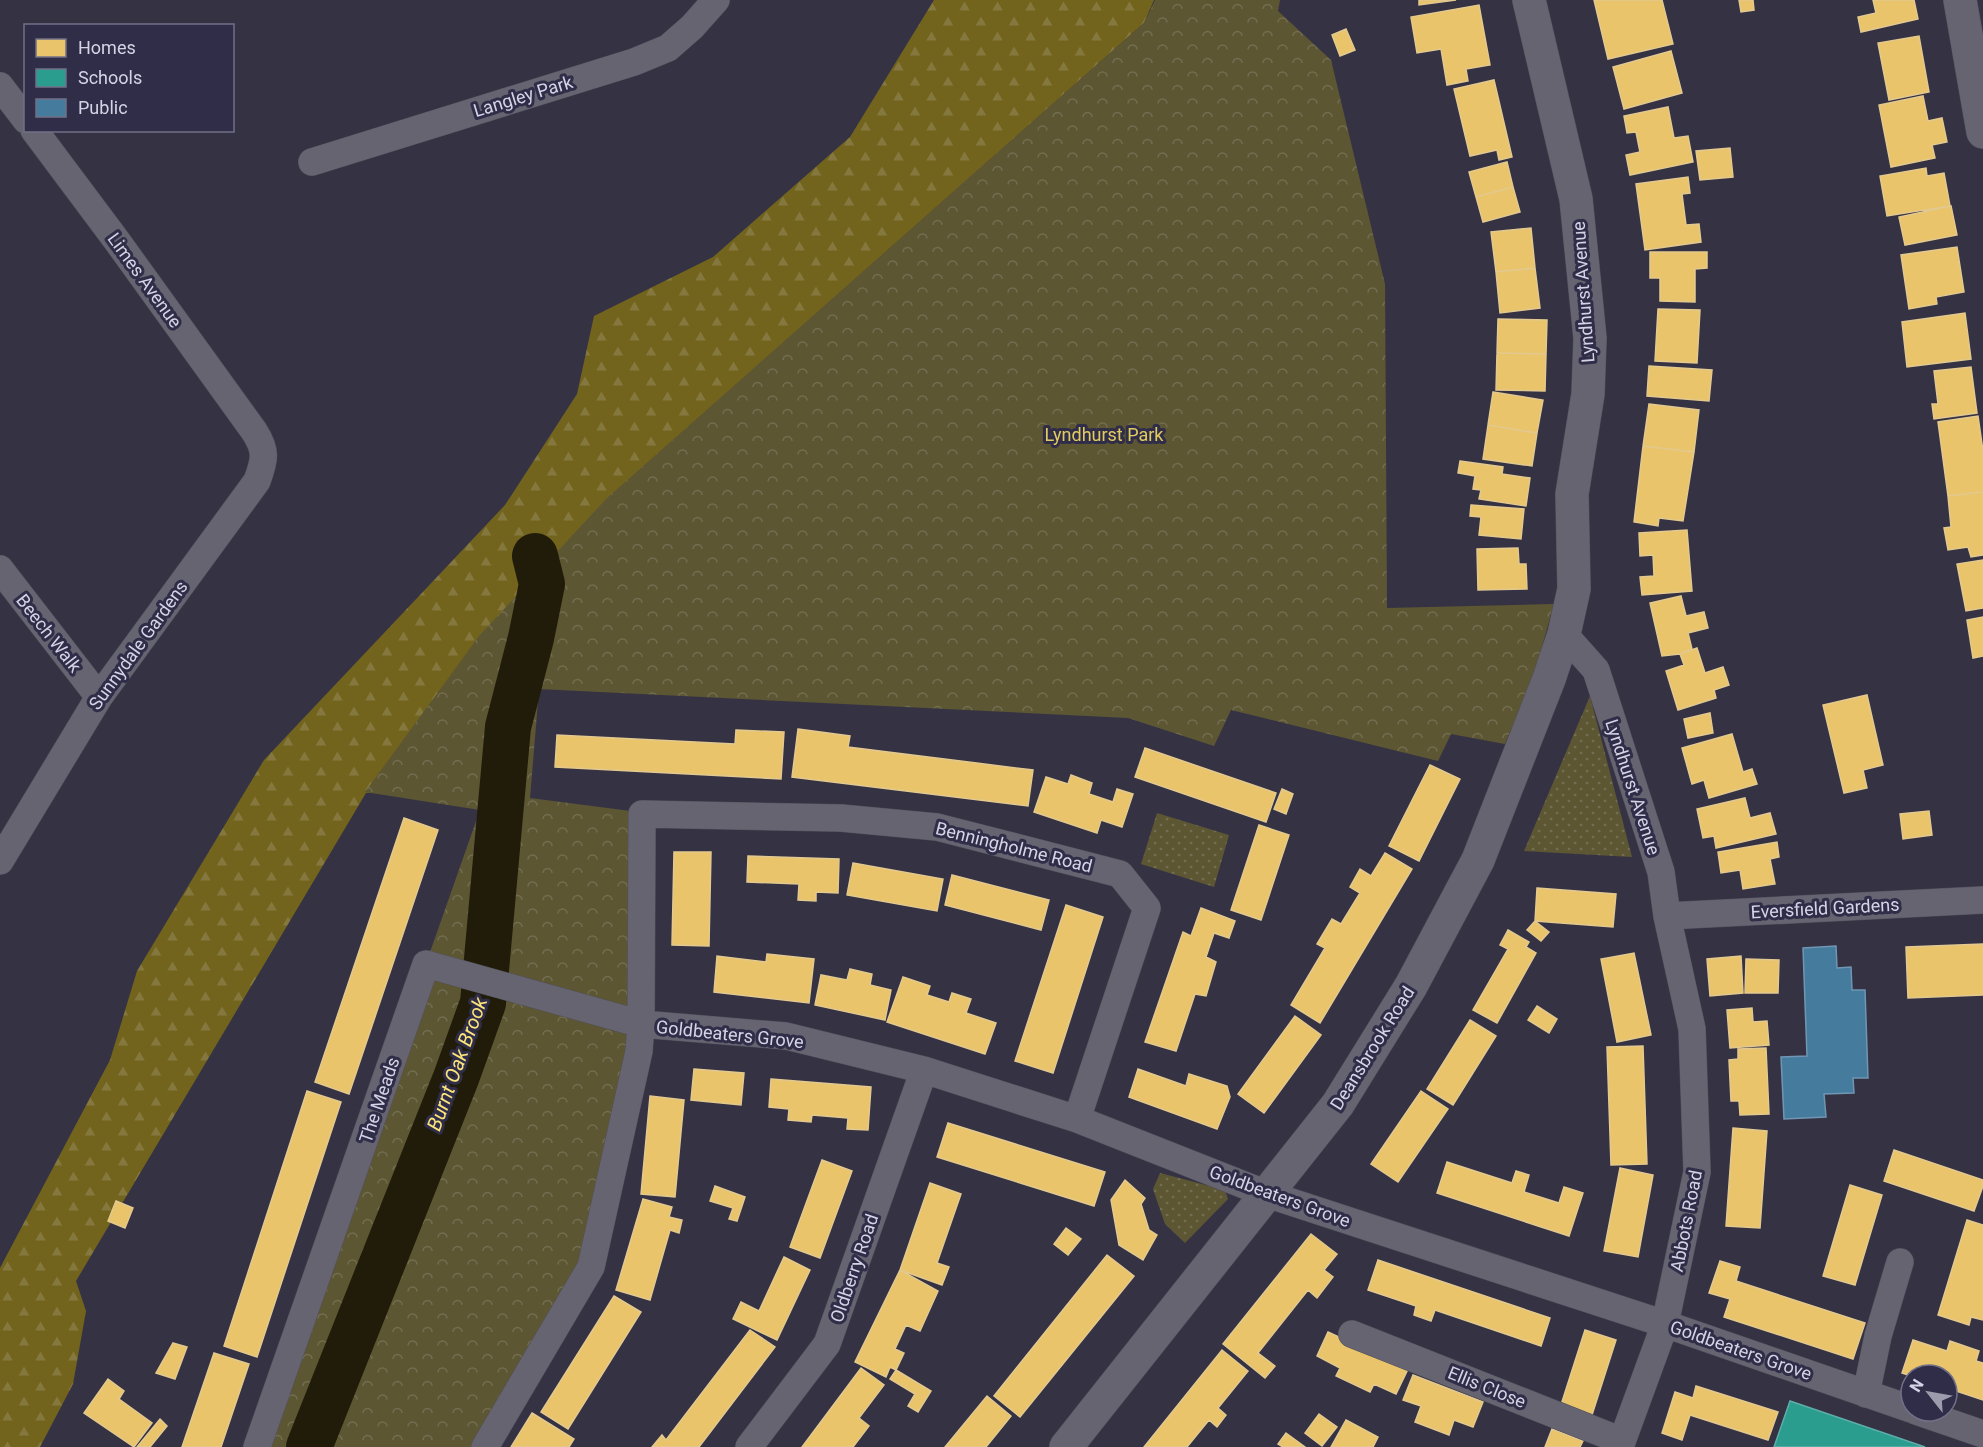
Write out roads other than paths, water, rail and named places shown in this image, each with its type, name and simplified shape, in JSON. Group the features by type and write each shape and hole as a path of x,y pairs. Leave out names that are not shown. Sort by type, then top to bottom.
{"street":[{"name":"Langley Park","path":"312,162 634,62 668,48 692,27 716,0"},
{"name":"Lyndhurst Avenue","path":"1529,0 1576,199 1590,338 1588,394 1572,494 1574,589"},
{"path":"1960,0 1983,132"},
{"path":"0,86 24,117"},
{"name":"Limes Avenue","path":"35,132 254,431"},
{"name":"Sunnydale Gardens","path":"0,861 99,697 257,481 263,466 264,454 254,431"},
{"name":"Beech Walk","path":"0,569 99,697"},
{"name":"Deansbrook Road","path":"1066,1447 1338,1104 1411,986 1473,871 1524,746 1564,634 1574,589"},
{"name":"Lyndhurst Avenue","path":"1564,634 1596,670 1661,872 1667,916"},
{"name":"Benningholme Road","path":"641,1024 642,814 841,818 937,826 1120,874 1147,908 1077,1119"},
{"name":"Eversfield Gardens","path":"1667,916 1983,900"},
{"name":"Abbots Road","path":"1621,1444 1665,1324 1697,1172 1692,1029 1667,916"},
{"name":"The Meads","path":"258,1447 426,964 641,1024"},
{"path":"485,1447 591,1267 639,1051 641,1024"},
{"name":"Goldbeaters Grove","path":"641,1024 786,1036 924,1070 1077,1119 1267,1194 1665,1324 1899,1405"},
{"name":"Oldberry Road","path":"749,1447 827,1344 924,1070"},
{"path":"1866,1394 1878,1336 1900,1263"},
{"name":"Ellis Close","path":"1352,1334 1621,1444"},
{"path":"1951,1423 1983,1434"}],"waterway":[{"name":"Burnt Oak Brook","path":"309,1447 456,1078 483,1003 508,727 542,584 535,556"}],"park label":[{"name":"Lyndhurst Park","path":"1104,434"}]}
